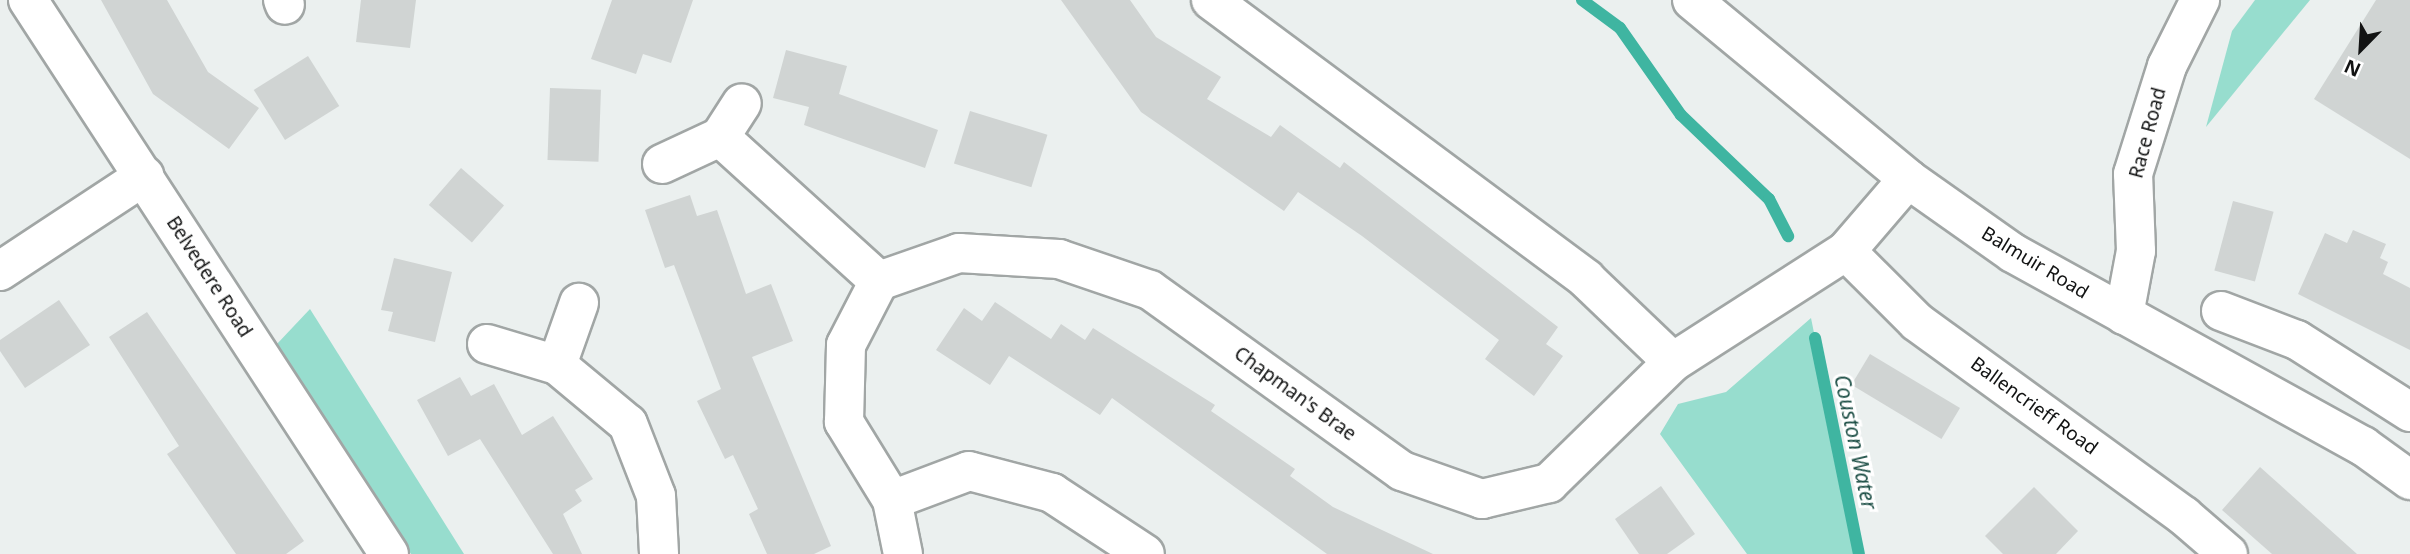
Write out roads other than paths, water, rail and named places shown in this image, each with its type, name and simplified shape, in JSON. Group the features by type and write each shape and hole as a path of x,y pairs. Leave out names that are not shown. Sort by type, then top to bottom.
{"street":[{"name":"Belvedere Road","path":"28,0 389,554"},
{"path":"1211,0 1586,279 1673,362"},
{"name":"Balmuir Road","path":"1692,0 1908,179 2013,253 2363,446 2410,480"},
{"name":"Race Road","path":"2124,315 2136,251 2133,174 2167,66 2200,0"},
{"path":"662,164 720,137 743,103"},
{"path":"720,137 879,281 846,345 844,422 892,500 903,554"},
{"path":"0,271 144,176"},
{"name":"Chapman's Brae","path":"879,281 959,253 1059,259 1150,290 1402,471 1482,499 1549,483 1673,362 1846,251 1908,179"},
{"name":"Ballencrieff Road","path":"1846,251 1917,322 2184,516 2228,554"},
{"path":"557,365 579,303"},
{"path":"2221,311 2297,340 2410,412"},
{"path":"487,344 557,365 628,424 656,496 659,554"},
{"path":"892,500 968,471 1052,493 1145,554"}],"waterway":[{"path":"1582,0 1620,28 1681,115 1769,199 1788,236"},
{"name":"Couston Water","path":"1815,338 1859,554"}]}
